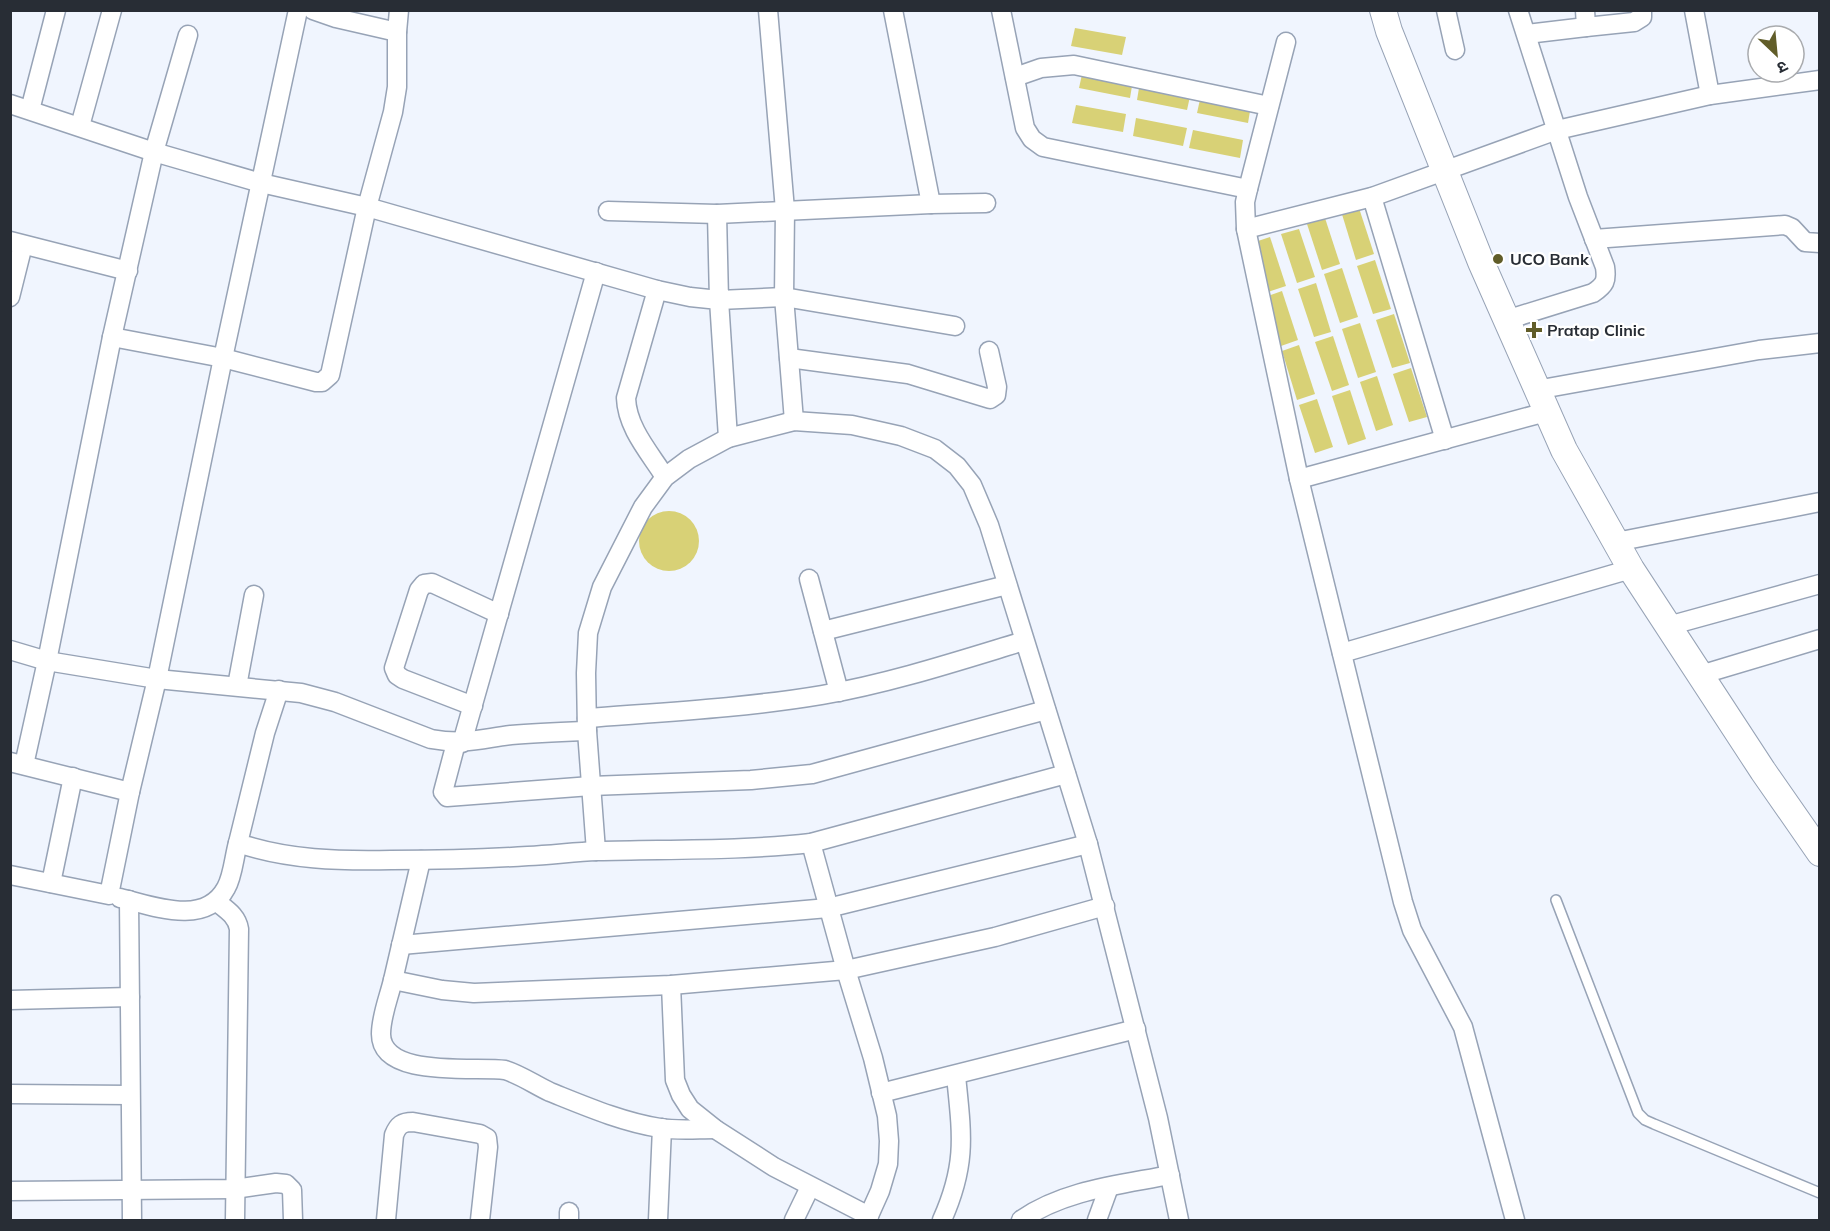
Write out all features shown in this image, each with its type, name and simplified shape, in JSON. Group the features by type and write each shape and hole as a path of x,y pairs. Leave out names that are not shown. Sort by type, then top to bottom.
{"street":[{"path":"30,110 56,10"},
{"path":"80,126 112,10"},
{"path":"109,895 130,792 157,680 298,10"},
{"path":"313,10 336,18 397,32"},
{"path":"112,337 223,358 316,382 321,382 330,375 367,207 393,112 397,87 399,10"},
{"path":"768,10 785,210 784,297 794,421"},
{"path":"893,10 931,204"},
{"path":"1001,10 1025,128 1043,147 1248,189"},
{"path":"1383,10 1444,170 1506,320 1564,450 1631,569 1763,771 1820,853"},
{"path":"1446,10 1455,50"},
{"path":"1506,320 1593,293 1604,285 1607,278 1518,10"},
{"path":"1527,34 1585,19 1634,22 1641,17 1642,10"},
{"path":"1694,10 1710,95"},
{"path":"130,792 17,763 47,661 112,337 154,152 188,35"},
{"path":"1286,42 1245,202 1246,229 1299,479 1403,902 1412,930 1463,1027 1515,1221"},
{"path":"1015,77 1041,68 1074,65 1269,106"},
{"path":"1246,229 1372,197 1557,130 1710,95 1820,80"},
{"path":"10,104 154,152 261,183 367,207 657,290 719,300 784,297 955,326"},
{"path":"1372,197 1445,440"},
{"path":"608,212 717,214 986,203"},
{"path":"717,214 719,300 728,438"},
{"path":"1594,238 1785,225 1792,228 1805,242 1820,243"},
{"path":"10,297 16,243 128,272"},
{"path":"596,272 473,706 443,792 447,797 591,786 751,780 812,774 1046,710"},
{"path":"657,290 626,398 626,409 631,425 665,477"},
{"path":"1299,479 1445,440 1541,401 1759,350 1820,343"},
{"path":"789,358 908,374 990,399 996,395 997,387 989,351"},
{"path":"596,851 587,725 588,633 602,587 643,507 665,477 689,459 728,438 794,421 852,425 901,436 935,449 957,466 972,485 989,525 1088,844 1136,1029 1179,1221"},
{"path":"1616,542 1820,502"},
{"path":"1342,654 1631,569"},
{"path":"809,579 839,692"},
{"path":"473,706 403,679 397,675 394,668 419,590 424,584 432,583 499,614"},
{"path":"1668,626 1820,584"},
{"path":"823,631 1007,585"},
{"path":"237,686 254,595"},
{"path":"1700,675 1820,639"},
{"path":"10,650 47,661 157,680 301,693 335,702 431,740 459,743 839,692 904,676 1024,641"},
{"path":"10,874 178,911 200,909 217,902 227,886 265,733 279,690"},
{"path":"238,843 263,852 316,860 421,860 596,851 771,848 811,843 1066,774"},
{"path":"51,883 73,777"},
{"path":"671,985 675,1080 690,1109 715,1129 810,1187 868,1218 888,1164 887,1116 873,1058 811,843"},
{"path":"401,945 828,908 1088,844"},
{"path":"421,860 381,1036 385,1048 393,1057 420,1066 504,1070 516,1073 547,1090 576,1102 630,1121 662,1128 715,1129"},
{"path":"129,900 132,1221"},
{"path":"217,902 234,915 239,929 235,1221"},
{"path":"393,980 442,990 474,993 671,985 846,970 995,937 1104,906"},
{"path":"10,1000 130,997"},
{"path":"881,1093 1136,1029"},
{"path":"942,1221 951,1200 960,1166 962,1132 956,1076"},
{"path":"10,1094 130,1095"},
{"path":"386,1221 394,1135 398,1126 404,1122 480,1134 487,1138 480,1221"},
{"path":"658,1221 662,1128"},
{"path":"1021,1221 1059,1199 1170,1174"},
{"path":"10,1191 234,1189 276,1183 286,1184 292,1190 293,1221"},
{"path":"1096,1221 1109,1186"},
{"path":"794,1221 810,1187"}],"lane":[{"path":"1556,900 1638,1113 1645,1120 1654,1124 1820,1193"}],"building":[{"path":"1075,28 1126,37 1122,55 1071,46"},
{"path":"1083,70 1133,80 1130,98 1079,88"},
{"path":"1140,82 1191,92 1187,110 1137,100"},
{"path":"1201,95 1251,105 1248,123 1197,113"},
{"path":"1076,105 1126,114 1123,132 1072,123"},
{"path":"1136,118 1187,128 1183,146 1133,136"},
{"path":"1193,130 1243,140 1240,158 1189,148"},
{"path":"1358,205 1374,254 1356,260 1341,211"},
{"path":"1324,215 1340,264 1322,270 1306,221"},
{"path":"1299,229 1315,277 1297,283 1281,234"},
{"path":"1270,237 1286,286 1268,292 1252,243"},
{"path":"1375,260 1391,309 1373,314 1357,266"},
{"path":"1342,268 1358,317 1340,323 1324,274"},
{"path":"1316,283 1331,332 1314,337 1298,289"},
{"path":"1282,291 1298,340 1281,346 1265,297"},
{"path":"1394,314 1410,363 1392,368 1376,320"},
{"path":"1360,323 1376,372 1358,378 1342,329"},
{"path":"1333,336 1349,385 1332,391 1315,342"},
{"path":"1299,345 1315,394 1297,400 1282,351"},
{"path":"1411,368 1427,417 1409,422 1393,374"},
{"path":"1377,376 1393,425 1376,431 1360,382"},
{"path":"1350,390 1366,439 1348,445 1332,396"},
{"path":"1317,399 1333,447 1315,453 1299,405"},
{"path":"669,511 686,516 694,524 699,541 694,558 686,566 669,571 652,566 644,558 639,541 644,524 652,516"}],"place":[{"name":"UCO Bank","path":"1498,259"},
{"name":"Pratap Clinic","path":"1534,330"}]}
